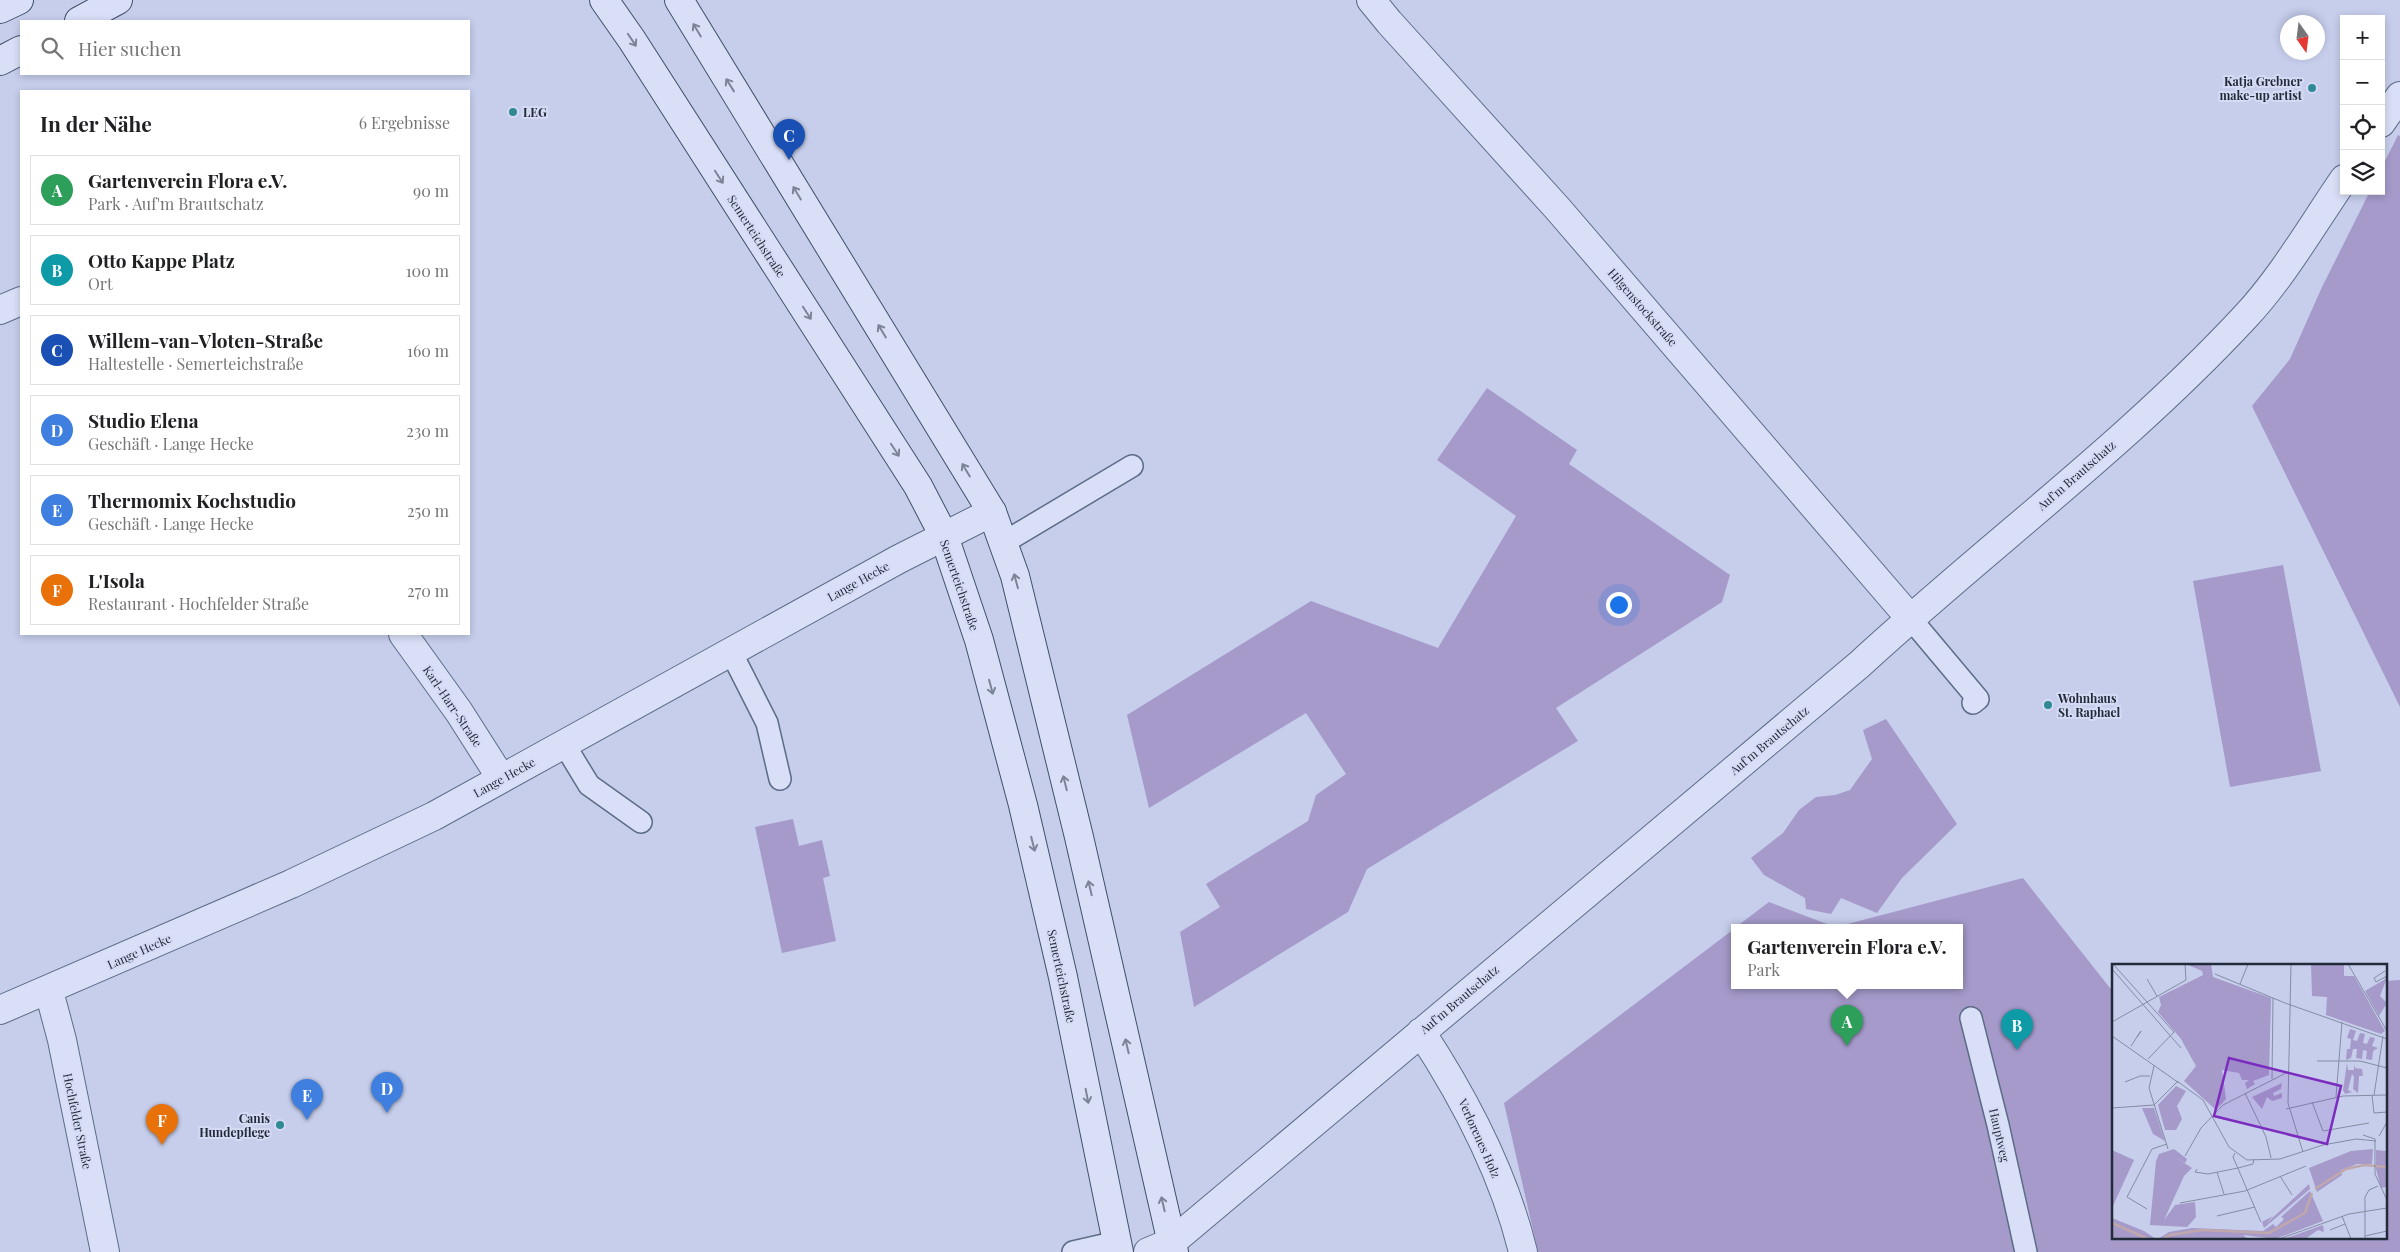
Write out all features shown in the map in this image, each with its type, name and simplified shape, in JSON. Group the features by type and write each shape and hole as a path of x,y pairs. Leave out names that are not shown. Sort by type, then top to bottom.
{"street":[{"path":"0,9 19,0"},
{"path":"81,20 119,0"},
{"name":"Semerteichstraße","path":"604,0 632,40 918,486 944,536 979,640 1028,824 1063,977 1118,1247"},
{"path":"679,0 992,512 1015,576 1078,838 1164,1249"},
{"name":"Hilgenstockstraße","path":"1371,0 1568,220 1910,618"},
{"path":"0,61 20,51"},
{"path":"2385,118 2400,96"},
{"name":"Auf'm Brautschatz","path":"1164,1249 1860,664 1910,618 2148,414 2239,323 2289,260 2340,185"},
{"path":"0,310 20,301"},
{"name":"Lange Hecke","path":"0,1010 49,991 390,838 944,536 992,512"},
{"name":"Karl-Harr-Straße","path":"404,635 459,712 501,778"},
{"name":"Hochfelder Straße","path":"49,991 62,1040 105,1252"},
{"name":"Verlorenes Holz","path":"1421,1032 1455,1084 1494,1166 1523,1252"}],"lane":[{"path":"1003,543 1132,466"},
{"path":"1910,618 1978,699 1973,704"},
{"path":"731,652 767,723 780,778"},
{"path":"564,744 589,785 641,822"},
{"name":"Hauptweg","path":"1971,1018 1998,1124 2026,1252"},
{"path":"1073,1252 1118,1247"}],"shaded area":[{"path":"2398,135 2400,136 2400,707 2252,406 2290,359 2322,287 2368,195 2385,195 2385,161"},
{"path":"1487,388 1577,450 1569,464 1730,575 1722,602 1556,708 1578,741 1367,869 1348,912 1194,1007 1180,932 1220,907 1206,884 1308,821 1316,795 1346,774 1306,713 1149,808 1127,715 1311,601 1438,648 1516,516 1437,460"},
{"path":"2283,565 2321,771 2230,787 2193,581"},
{"path":"1886,719 1957,824 1902,878 1877,913 1841,898 1831,914 1806,909 1805,898 1764,875 1751,858 1783,833 1799,810 1816,797 1835,795 1850,790 1872,759 1863,730"},
{"path":"793,819 799,846 822,840 830,876 823,878 836,941 782,953 755,827"},
{"path":"2023,878 2112,988 2112,1240 2388,1240 2388,981 2400,980 2400,1252 1538,1252 1504,1103 1731,931 1731,989 1963,989 1963,924 1847,924"},
{"path":"1769,902 1827,924 1740,924"}],"place":[{"name":"Katja Grebner make-up artist","path":"2312,88"},
{"name":"LEG","path":"513,112"},
{"name":"Willem-van-Vloten-Straße","path":"789,160"},
{"name":"Wohnhaus St. Raphael","path":"2048,705"},
{"name":"Gartenverein Flora e.V.","path":"1847,1046"},
{"name":"Otto Kappe Platz","path":"2017,1050"},
{"name":"Studio Elena","path":"387,1113"},
{"name":"Thermomix Kochstudio","path":"307,1120"},
{"name":"Canis Hundepflege","path":"280,1125"},
{"name":"L'Isola","path":"162,1145"}]}
